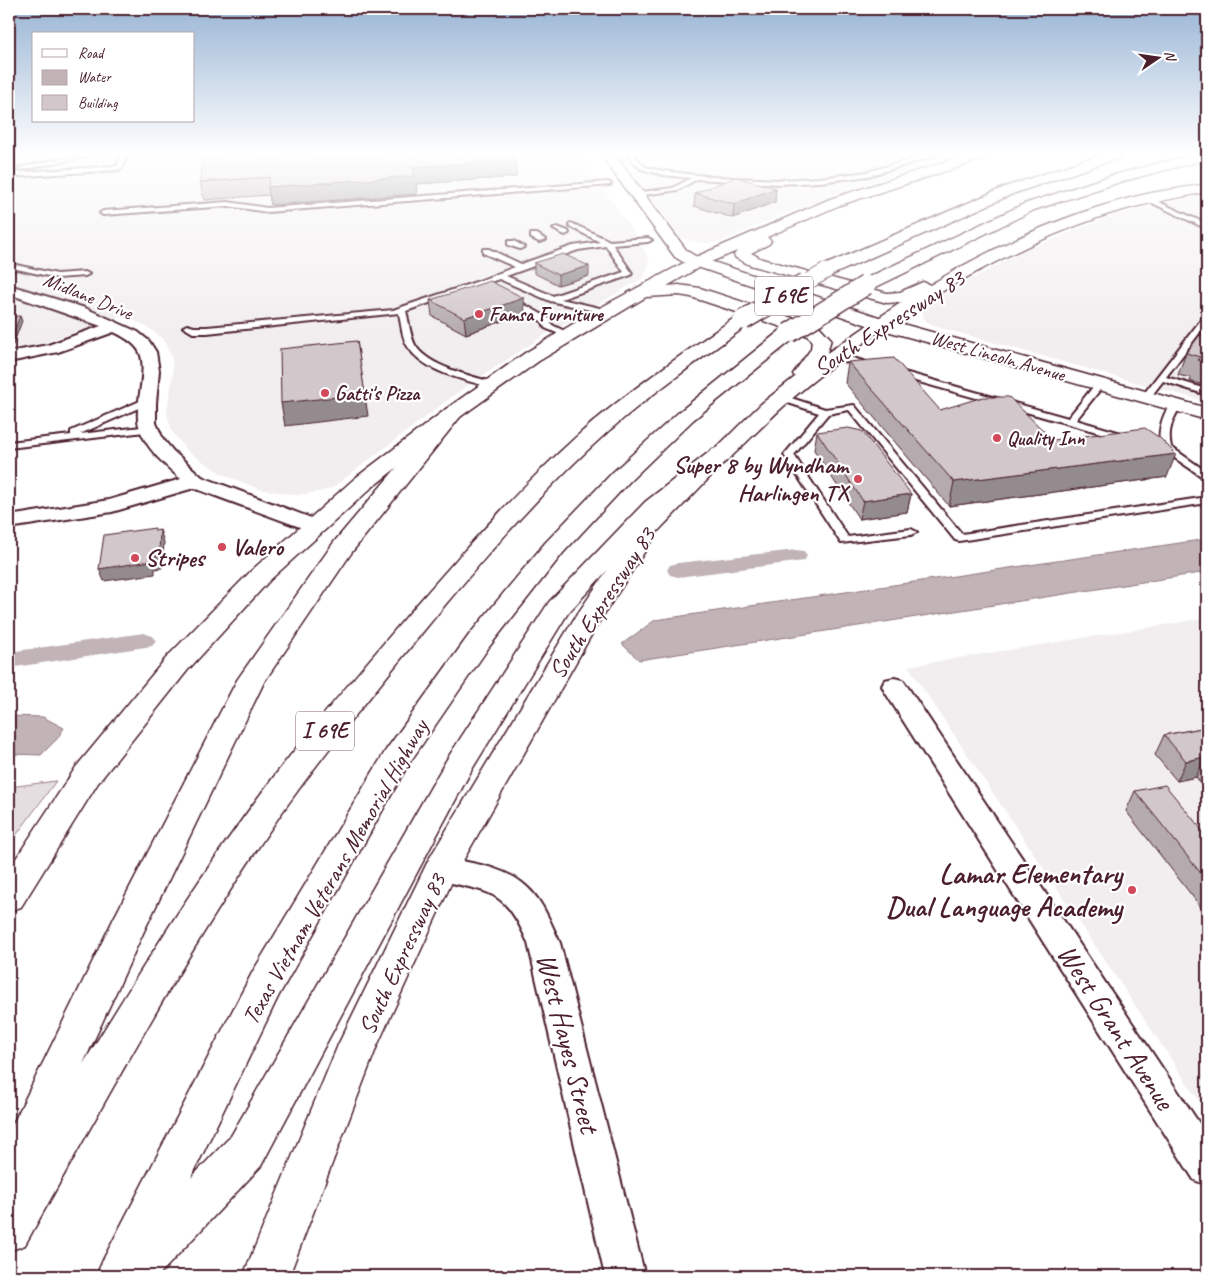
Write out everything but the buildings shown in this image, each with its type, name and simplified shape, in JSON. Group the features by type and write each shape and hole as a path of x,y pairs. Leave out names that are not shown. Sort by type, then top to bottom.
{"main road":[{"path":"652,214 681,254 683,265"},
{"path":"9,897 87,775 177,664 261,575 362,484 492,385 605,312 639,294 683,265 809,214"},
{"path":"822,214 748,248 742,252 742,255 756,262 887,298 904,297 958,268 987,260"},
{"name":"I 69E","path":"9,1229 178,945 270,806 330,724 493,532 558,466 609,419 661,378 743,320 826,271 951,214"},
{"name":"Texas Vietnam Veterans Memorial Highway","path":"119,1276 265,985 397,758 479,641 554,548 622,476 686,416 789,332 866,285 1011,214"},
{"name":"South Expressway 83","path":"266,1276 358,1045 441,869 584,625 644,534 721,454 798,384 836,356 882,324 987,260 1092,214"},
{"path":"636,224 652,247"},
{"name":"West Lincoln Avenue","path":"683,265 882,324 1207,414"},
{"path":"639,294 668,290 694,292 813,331 822,339 820,349 807,366 798,384"},
{"path":"9,1178 126,931 251,680 343,547 453,413"},
{"path":"127,1276 246,1151 458,767 558,608 653,506 721,454"}],"street":[{"name":"Midlane Drive","path":"9,289 115,326 143,344 149,355 147,422 150,430 166,455 195,481"},
{"path":"9,357 52,349 115,326"},
{"path":"9,522 112,506 195,481 315,526"},
{"name":"West Grant Avenue","path":"894,686 1207,1167"},
{"name":"West Hayes Street","path":"441,869 486,878 505,885 522,898 535,919 544,943 625,1276"}],"lane":[{"path":"1180,214 1207,227"},
{"path":"554,299 628,273 608,243 571,225"},
{"path":"501,246 510,246 546,237"},
{"path":"187,327 193,330 207,330 370,315 402,309 479,284 552,253 586,243 652,247"},
{"path":"486,251 521,267"},
{"path":"9,270 16,267 57,276 84,274"},
{"path":"500,276 554,299 605,312"},
{"path":"479,284 488,288"},
{"path":"505,298 541,316 547,320 548,326 556,331 569,335"},
{"path":"402,309 409,340 413,349 423,358 444,369 492,385"},
{"path":"1146,397 1207,318"},
{"path":"836,356 1166,448 1207,477"},
{"path":"1161,378 1207,392"},
{"path":"1070,422 1100,384"},
{"path":"782,398 825,412 851,407 959,538 1207,500"},
{"path":"53,440 88,428 147,401"},
{"path":"1166,448 1163,436 1164,428 1176,405"},
{"path":"825,412 789,455 845,541 911,532"},
{"path":"9,445 150,430"}],"shaded area":[{"path":"9,214 621,214 649,259 643,278 543,336 461,390 332,488 319,492 297,495 259,489 222,474 187,451 171,430 167,412 173,373 172,358 163,339 147,327 125,315 41,344 9,350"},
{"path":"662,214 784,214 720,242 704,243 680,238"},
{"path":"1120,214 1207,214 1207,402 934,326 925,320 922,315 922,308 928,303 1023,251"},
{"name":"Lamar Elementary Dual Language Academy","path":"1207,618 1207,1113 908,666"},
{"path":"56,781 12,841 9,847 9,787"}],"water":[{"path":"1207,539 1207,572 639,660 622,644 655,620"},
{"path":"9,716 43,717 64,728 57,739 41,755 9,754"}],"waterway":[{"path":"678,570 796,556"},
{"path":"9,660 144,641"}],"place":[{"name":"Famsa Furniture","path":"479,314"},
{"name":"Gatti's Pizza","path":"325,393"},
{"name":"Quality Inn","path":"997,438"},
{"name":"Super 8 by Wyndham Harlingen TX","path":"858,479"},
{"name":"Valero","path":"222,547"},
{"name":"Stripes","path":"135,558"},
{"name":"Lamar Elementary Dual Language Academy","path":"1132,890"}]}
